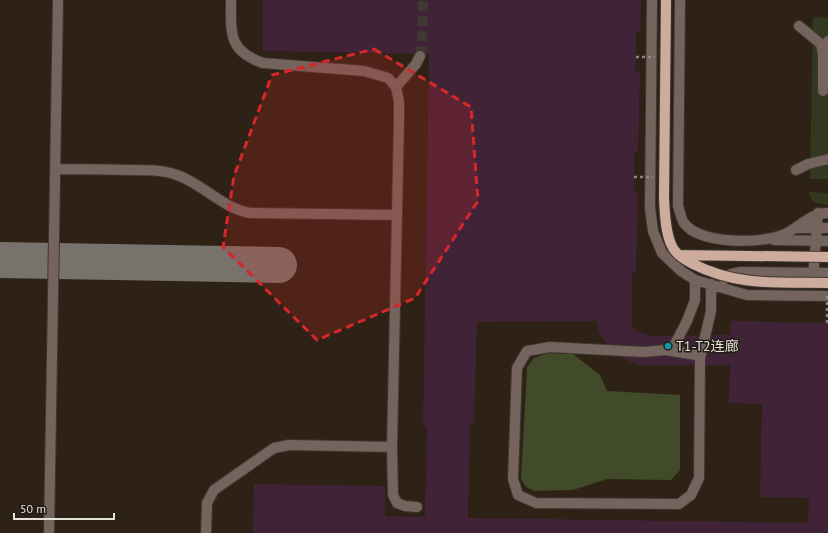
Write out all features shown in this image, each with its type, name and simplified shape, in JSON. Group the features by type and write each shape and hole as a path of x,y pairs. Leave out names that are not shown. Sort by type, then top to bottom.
{"main road":[{"path":"666,0 664,177 666,227 671,245 679,254 711,273 730,279 750,282 828,283"},
{"path":"679,254 828,257"}],"lane":[{"path":"49,533 58,0"},
{"path":"231,0 231,27 241,53 250,58 269,64 364,71 388,78 396,87 399,102 392,447 393,495 397,503 405,506 417,507"},
{"path":"652,0 650,208 653,231 662,253 681,271 695,280 747,294 828,296"},
{"path":"680,0 678,206 684,223 697,233 714,239 828,241"},
{"path":"799,26 821,44 824,55"},
{"path":"823,91 824,55 828,41"},
{"path":"396,87 416,64 420,56"},
{"path":"796,170 808,164 828,159"},
{"path":"55,168 157,170 176,174 197,184 227,204 241,211 250,213 397,215"},
{"path":"768,240 796,228 823,213"},
{"path":"813,295 816,228 823,213"},
{"path":"796,228 828,228"},
{"path":"711,284 720,282 731,274 741,272 828,273"},
{"path":"665,350 675,344 688,321 695,300 695,280"},
{"path":"700,358 696,355 665,350 644,352 550,347 527,351 517,368 513,479 518,495 536,503 679,504 691,495 700,478 700,358 711,312 711,284"},
{"path":"206,533 207,502 214,490 274,448 289,445 392,447"}],"path":[{"path":"636,57 665,57"},
{"path":"634,177 664,177"}],"highlighted area":[{"path":"374,49 471,107 478,201 415,298 317,340 223,247 234,176 272,75"}],"shaded area":[{"path":"0,0 828,0 828,533 0,533"}],"green space":[{"path":"813,17 828,18 828,179 810,179"},
{"path":"809,192 828,193 828,205 813,201"},
{"path":"549,353 573,354 600,375 607,391 680,395 680,470 671,480 607,479 573,490 534,491 526,487 521,479 527,367 534,358"}],"building":[{"path":"263,0 641,0 640,31 636,31 635,71 640,71 638,152 634,152 634,191 638,191 636,273 632,273 632,322 630,322 637,332 651,336 730,335 731,321 828,323 828,533 253,533 254,484 385,486 385,516 425,517 427,427 423,427 429,54 263,51","holes":["597,321 599,333 616,355 640,365 730,365 729,403 762,404 760,497 809,498 808,523 468,518 470,423 474,423 477,322"]}],"taxiway":[{"path":"0,260 279,265"}],"tunnel":[{"path":"420,56 422,47 423,0"}],"place":[{"name":"T1-T2连廊","path":"668,346"}]}
